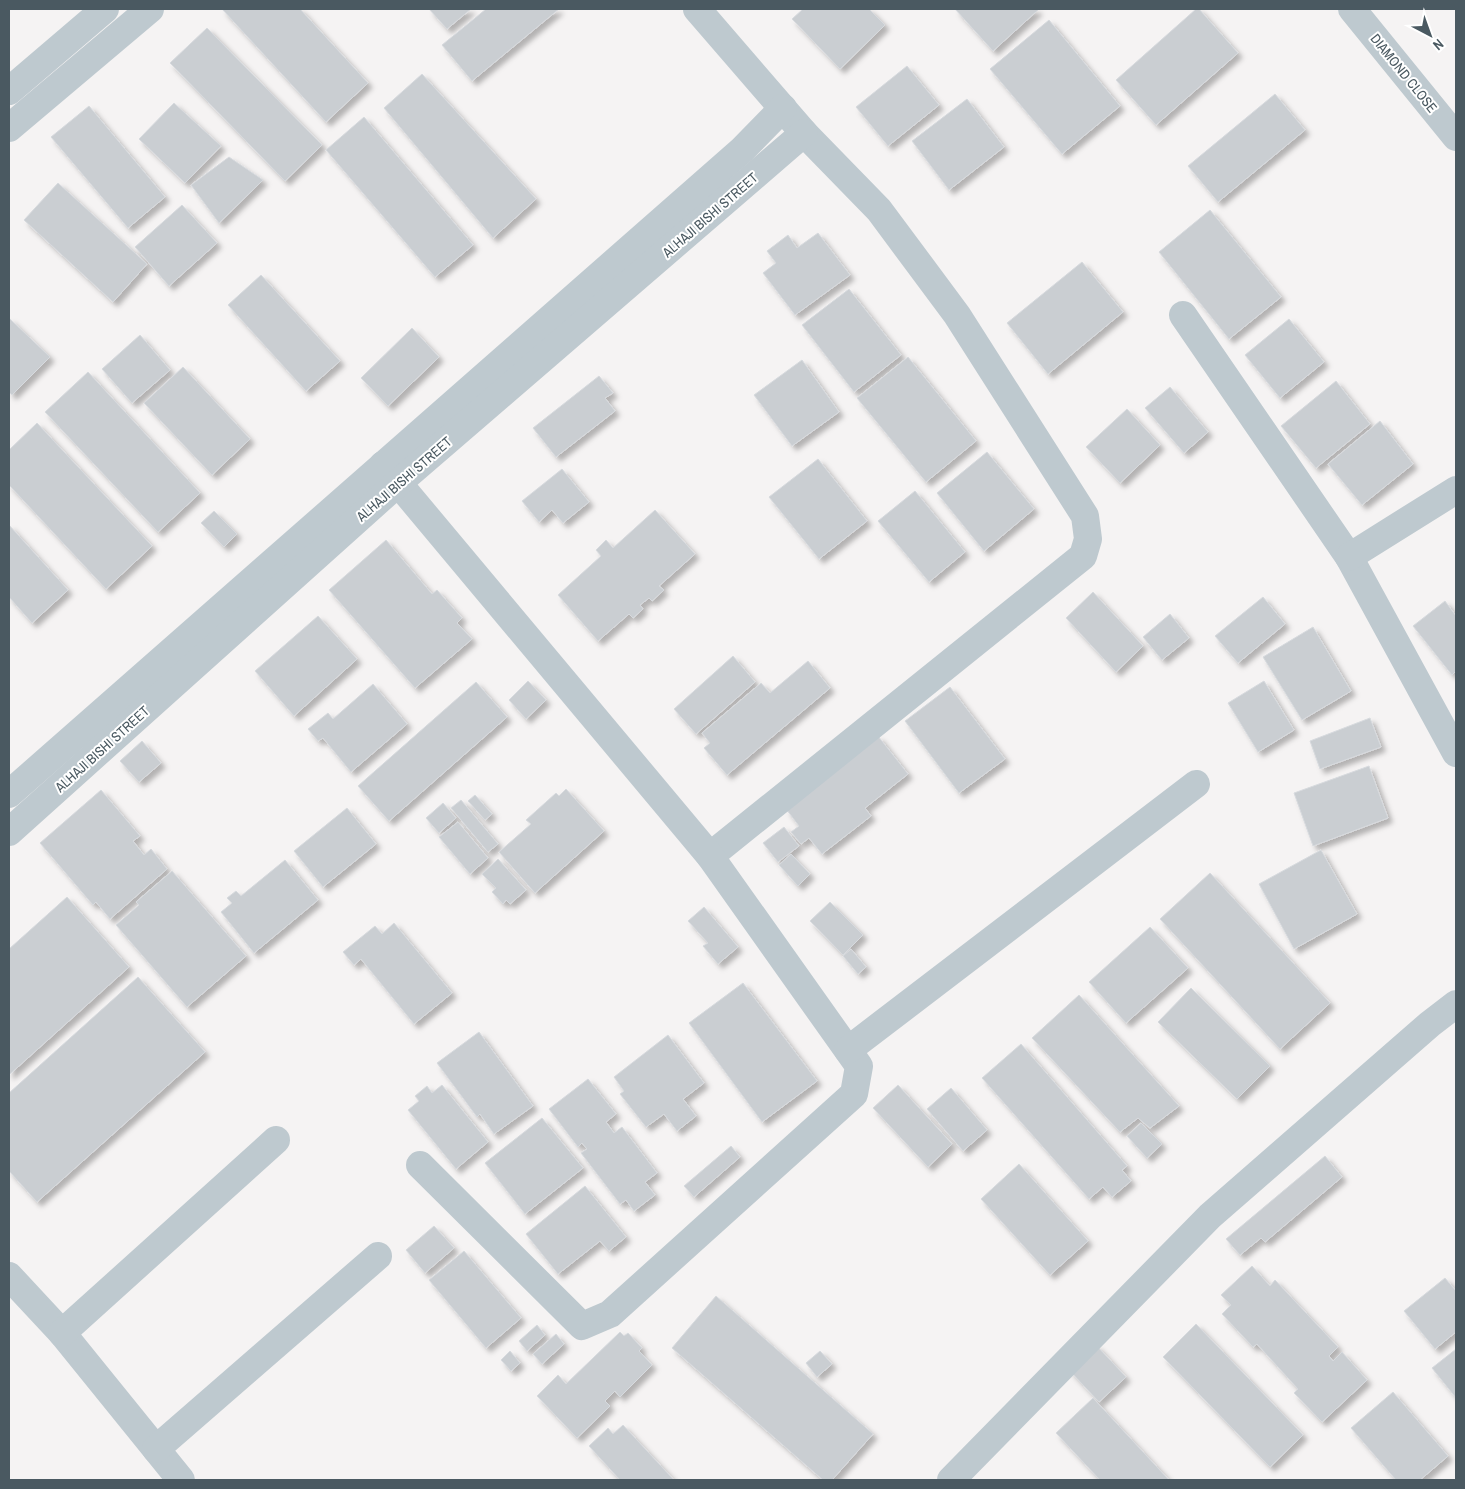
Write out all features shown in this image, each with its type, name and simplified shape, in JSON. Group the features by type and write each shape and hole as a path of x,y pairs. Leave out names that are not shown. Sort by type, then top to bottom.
{"street":[{"path":"9,91 105,9"},
{"path":"9,128 150,9"},
{"path":"697,9 804,133 879,210 957,316 1085,516 1088,539 1083,556 710,856"},
{"name":"DIAMOND CLOSE","path":"1352,9 1456,137"},
{"name":"ALHAJI BISHI STREET","path":"9,832 391,474 742,150 783,108"},
{"name":"ALHAJI BISHI STREET","path":"9,794 391,474 804,133"},
{"path":"1183,316 1349,556 1456,752"},
{"path":"391,474 710,856 859,1066 854,1094 610,1314 582,1326 420,1165"},
{"path":"1349,556 1456,490"},
{"path":"848,1050 1196,784"},
{"path":"951,1480 1210,1216 1430,1024 1456,1004"},
{"path":"62,1333 276,1140"},
{"path":"156,1449 378,1256"},
{"path":"9,1276 62,1333 181,1480"}],"building":[{"path":"222,9 300,9 368,83 326,122"},
{"path":"429,9 471,9 447,29"},
{"path":"486,9 559,9 472,81 442,45"},
{"path":"803,9 869,9 885,25 840,69 792,19"},
{"path":"955,9 1036,9 1038,10 993,51"},
{"path":"1196,9 1199,9 1238,53 1156,125 1116,80"},
{"path":"1049,20 1120,106 1062,154 990,69"},
{"path":"207,28 322,145 285,181 170,63"},
{"path":"907,66 939,105 888,146 856,107"},
{"path":"422,74 536,199 493,238 384,108"},
{"path":"1275,94 1305,130 1218,202 1188,166"},
{"path":"967,99 1004,147 949,190 912,141"},
{"path":"174,103 221,146 185,183 139,139"},
{"path":"89,106 165,197 128,228 51,137"},
{"path":"364,117 473,245 435,277 326,150"},
{"path":"229,157 263,180 219,223 191,185"},
{"path":"58,183 147,264 113,302 24,220"},
{"path":"182,205 217,243 169,286 135,247"},
{"path":"1210,210 1281,297 1229,339 1159,252"},
{"path":"818,233 850,275 795,315 763,273 776,263 767,251 788,235 797,248"},
{"path":"1082,262 1123,312 1048,374 1007,323"},
{"path":"261,275 340,361 306,391 228,305"},
{"path":"849,289 901,355 854,392 802,325"},
{"path":"9,318 50,357 12,395 9,392"},
{"path":"1289,319 1324,362 1280,398 1245,355"},
{"path":"412,328 439,357 388,406 361,378"},
{"path":"140,335 170,370 132,403 102,369"},
{"path":"908,357 976,441 926,482 857,398"},
{"path":"802,360 839,412 792,446 754,395"},
{"path":"183,367 250,439 212,475 144,403"},
{"path":"88,372 200,493 158,532 45,412"},
{"path":"599,376 613,393 605,398 615,411 556,457 533,428"},
{"path":"1336,381 1370,424 1316,468 1281,426"},
{"path":"1170,387 1208,432 1184,453 1145,408"},
{"path":"1127,409 1160,445 1120,483 1086,447"},
{"path":"1380,421 1413,464 1362,505 1328,464"},
{"path":"37,423 152,546 106,589 9,485 9,450"},
{"path":"987,452 1034,509 984,551 937,493"},
{"path":"818,459 867,521 819,559 769,497"},
{"path":"562,469 589,502 563,523 552,510 539,522 522,501"},
{"path":"915,491 965,552 929,582 878,521"},
{"path":"655,510 695,554 659,586 664,590 652,601 649,598 640,605 643,609 633,618 629,614 598,641 558,595 601,556 596,550 606,540 613,548"},
{"path":"214,511 237,534 224,547 201,523"},
{"path":"9,525 68,590 32,623 9,597"},
{"path":"386,540 432,594 437,590 462,618 457,623 472,639 415,688 329,590"},
{"path":"1093,592 1143,646 1116,672 1066,618"},
{"path":"1263,597 1285,624 1238,663 1215,636"},
{"path":"1445,601 1456,616 1456,671 1452,675 1413,626"},
{"path":"1170,614 1189,638 1162,660 1143,637"},
{"path":"318,616 357,659 294,716 255,671"},
{"path":"1313,627 1351,691 1302,720 1263,657"},
{"path":"733,656 755,682 696,734 674,709"},
{"path":"808,661 830,688 727,775 704,748 710,743 702,733 761,683 770,693"},
{"path":"528,681 546,700 526,719 509,700"},
{"path":"1264,681 1294,730 1258,752 1228,703"},
{"path":"476,682 507,717 389,821 358,786"},
{"path":"373,684 407,724 351,772 323,738 318,741 308,729 328,713 333,719"},
{"path":"950,687 1005,759 959,793 905,721"},
{"path":"1370,718 1381,747 1320,769 1310,741"},
{"path":"878,736 908,774 865,808 871,816 822,854 809,838 801,844 791,832 799,826 786,809"},
{"path":"142,741 161,763 139,782 120,761"},
{"path":"1369,766 1388,818 1313,846 1294,793"},
{"path":"566,789 604,831 535,893 499,852 531,824 526,820 556,793 559,796"},
{"path":"101,790 140,836 133,841 144,855 151,849 167,869 110,919 96,902 93,905 40,843"},
{"path":"475,795 492,814 485,820 468,801"},
{"path":"461,800 498,844 488,852 451,808"},
{"path":"443,803 456,818 439,833 426,818"},
{"path":"347,808 376,844 323,887 294,851"},
{"path":"458,822 488,858 470,874 439,837"},
{"path":"784,827 799,846 778,862 763,843"},
{"path":"1321,850 1357,914 1294,949 1259,884"},
{"path":"791,854 810,874 798,886 779,865"},
{"path":"498,859 526,890 510,904 506,900 503,904 492,892 496,888 482,874"},
{"path":"285,860 318,900 254,953 221,912 232,903 227,898 236,891 241,896"},
{"path":"172,871 246,956 187,1007 116,925 139,905 136,902"},
{"path":"1210,873 1330,1003 1280,1049 1160,919"},
{"path":"67,897 129,967 9,1075 9,949"},
{"path":"830,902 863,935 843,955 810,921"},
{"path":"704,907 738,947 718,964 703,946 708,943 688,921"},
{"path":"394,923 452,993 414,1024 361,959 354,965 343,952 375,926 382,934"},
{"path":"1150,927 1188,968 1126,1023 1089,982"},
{"path":"851,949 866,967 858,974 843,956"},
{"path":"138,977 205,1052 37,1202 9,1171 9,1093"},
{"path":"743,983 817,1081 762,1122 689,1023"},
{"path":"1191,988 1270,1066 1237,1099 1158,1022"},
{"path":"1079,995 1179,1106 1150,1128 1138,1118 1120,1132 1032,1038"},
{"path":"479,1032 533,1106 494,1134 480,1114 477,1117 437,1063"},
{"path":"668,1035 704,1083 683,1099 696,1116 677,1131 664,1114 646,1127 620,1094 624,1091 614,1077"},
{"path":"1021,1044 1127,1166 1122,1170 1131,1181 1112,1197 1103,1187 1089,1199 982,1078"},
{"path":"588,1079 616,1114 606,1122 614,1133 622,1127 657,1173 645,1182 655,1195 634,1211 626,1200 620,1204 581,1153 587,1149 582,1143 578,1147 549,1109"},
{"path":"442,1085 488,1142 456,1169 408,1110 419,1101 415,1096 427,1086 432,1093"},
{"path":"898,1085 952,1144 928,1167 873,1108"},
{"path":"951,1088 987,1130 963,1151 927,1109"},
{"path":"542,1118 583,1168 525,1214 485,1163"},
{"path":"1141,1123 1162,1144 1147,1158 1127,1136"},
{"path":"731,1146 740,1157 694,1197 684,1186"},
{"path":"1325,1156 1342,1177 1265,1242 1261,1238 1240,1255 1226,1239"},
{"path":"1019,1164 1088,1241 1050,1275 981,1199"},
{"path":"585,1186 626,1237 609,1251 600,1241 558,1274 526,1234"},
{"path":"434,1226 454,1248 425,1273 406,1250"},
{"path":"464,1251 521,1318 486,1348 429,1280"},
{"path":"1252,1266 1270,1286 1275,1280 1338,1347 1329,1356 1333,1361 1342,1352 1367,1380 1322,1422 1294,1393 1298,1389 1257,1344 1253,1347 1222,1314 1231,1305 1221,1295"},
{"path":"1445,1278 1456,1291 1456,1332 1435,1349 1404,1311"},
{"path":"716,1296 873,1434 832,1480 823,1480 672,1348"},
{"path":"1196,1324 1303,1435 1270,1467 1163,1357"},
{"path":"537,1325 545,1335 527,1351 519,1341"},
{"path":"620,1332 624,1336 628,1333 642,1348 639,1351 652,1365 620,1397 615,1391 605,1401 610,1406 577,1438 537,1396 558,1375 566,1384"},
{"path":"556,1334 564,1344 542,1364 533,1354"},
{"path":"1096,1345 1126,1377 1099,1402 1069,1370"},
{"path":"1456,1349 1456,1398 1432,1368"},
{"path":"510,1351 520,1363 511,1371 501,1360"},
{"path":"820,1351 832,1364 817,1377 806,1363"},
{"path":"1393,1392 1448,1456 1420,1480 1396,1480 1351,1428"},
{"path":"1093,1398 1169,1480 1100,1480 1056,1433"},
{"path":"623,1425 672,1480 620,1480 589,1446 608,1428 613,1434"}]}
